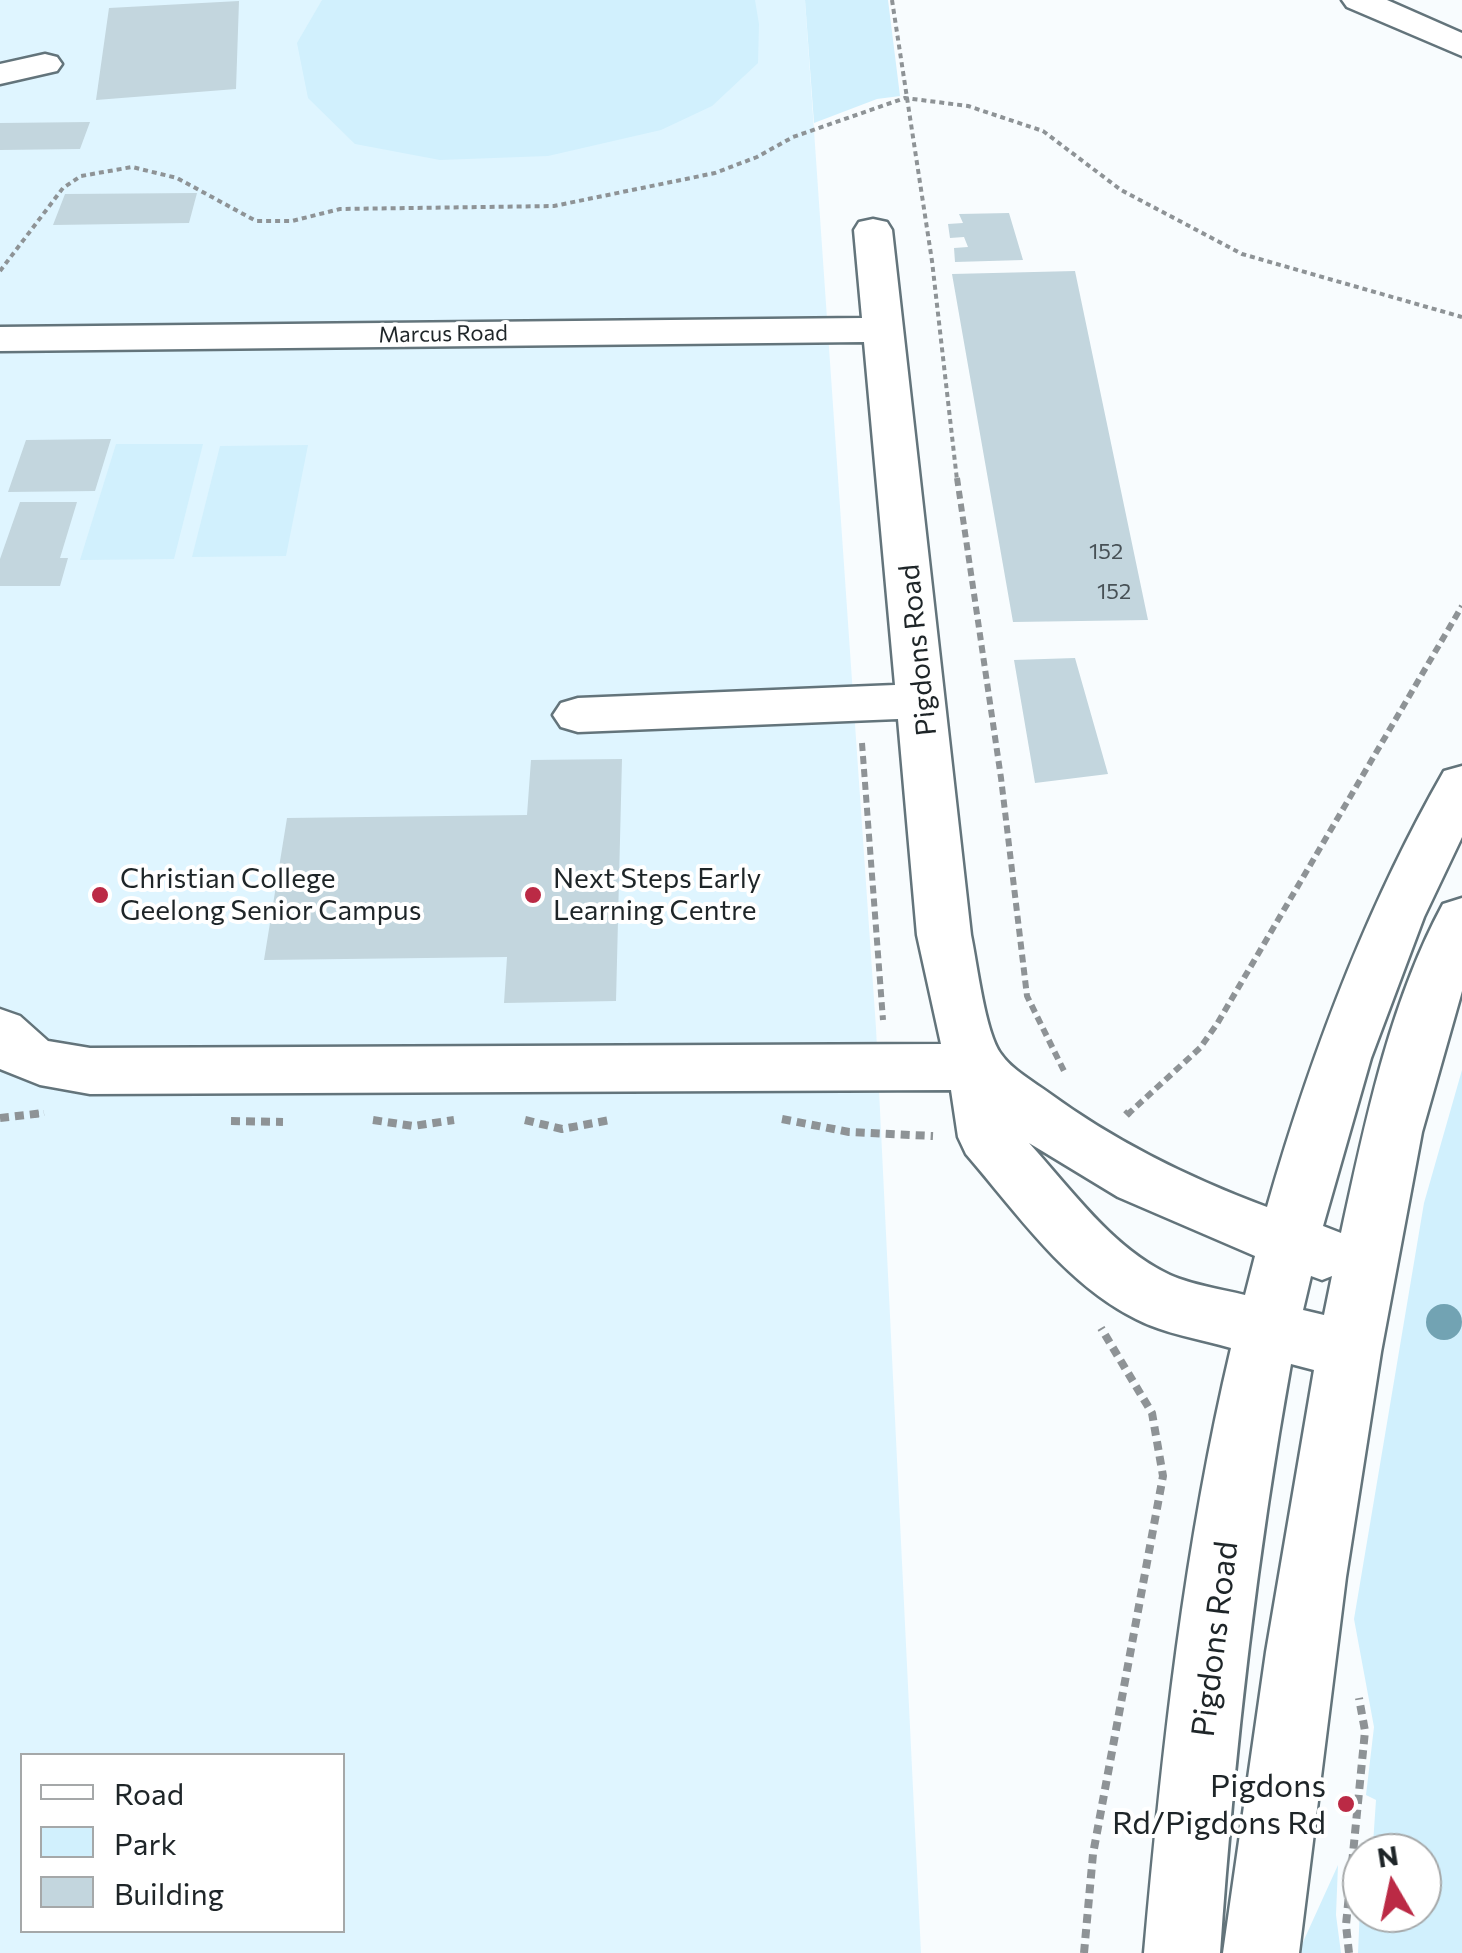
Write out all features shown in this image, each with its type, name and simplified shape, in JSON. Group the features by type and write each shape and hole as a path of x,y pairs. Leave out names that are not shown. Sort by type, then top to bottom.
{"main road":[{"path":"1359,0 1462,46"},
{"path":"0,74 45,64"},
{"name":"Pigdons Road","path":"873,230 924,701 944,934 958,1009 976,1067 987,1137 1110,1272 1160,1301 1350,1350"},
{"name":"Marcus Road","path":"0,339 885,330"},
{"path":"578,715 924,701"},
{"name":"Pigdons Road","path":"1182,1953 1218,1587 1268,1328 1289,1242 1347,1047 1399,917 1462,784"},
{"path":"1262,1953 1324,1488 1364,1268 1393,1132 1462,919"},
{"path":"0,1032 7,1044 32,1062 90,1072 976,1067 1042,1122 1103,1148 1163,1194 1364,1268"}],"path":[{"path":"892,0 932,261 958,490 1001,778 1027,996 1103,1148 1200,1048 1217,1024 1462,606"},
{"path":"0,271 63,188 81,176 132,167 177,178 256,221 292,221 340,209 554,206 715,173 794,137 905,98 968,106 1043,132 1122,190 1242,254 1462,317"},
{"path":"862,741 884,1028"},
{"path":"1084,1953 1093,1854 1164,1476 1162,1437 1151,1403 1091,1314"}],"shaded area":[{"name":"Christian College Geelong Senior Campus","path":"0,0 805,0 876,1028 921,1953 0,1953"}],"green space":[{"path":"322,0 755,0 758,63 712,106 661,130 548,156 440,160 355,144 308,98 297,43"},
{"path":"805,0 888,0 900,96 877,99 814,123"},
{"path":"116,444 203,444 174,559 80,560"},
{"path":"308,445 286,556 192,557 220,446"},
{"path":"1462,1070 1462,1953 1358,1953 1359,1933 1442,1933 1442,1833 1374,1833 1376,1800 1366,1795 1374,1727 1354,1619 1424,1203"},
{"path":"1338,1865 1336,1915 1341,1953 1298,1953"}],"building":[{"path":"239,1 236,89 96,100 109,8"},
{"path":"90,122 80,149 0,150 0,123"},
{"path":"197,193 189,223 53,225 65,194"},
{"path":"1009,213 1023,260 955,262 954,248 968,247 964,237 950,238 948,224 963,223 959,214"},
{"path":"1075,271 1148,620 1013,622 952,274"},
{"path":"111,439 95,491 8,492 26,440"},
{"path":"20,502 77,502 60,558 68,558 60,586 0,586 0,559"},
{"path":"1075,658 1108,774 1035,783 1014,660"},
{"path":"622,759 616,1001 504,1003 507,957 264,960 287,818 527,815 531,760"}],"place":[{"name":"Christian College Geelong Senior Campus","path":"100,895"},
{"name":"Next Steps Early Learning Centre","path":"533,895"},
{"name":"Pigdons Rd/Pigdons Rd","path":"1346,1804"}]}
